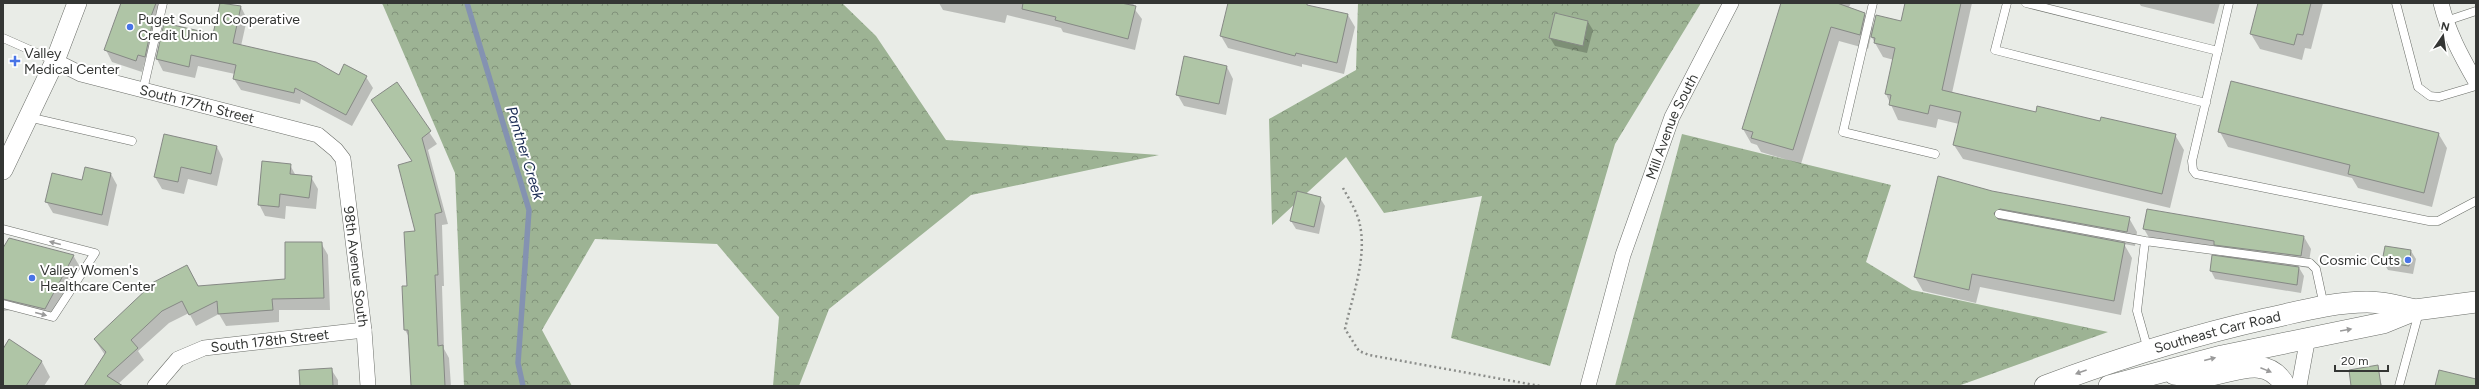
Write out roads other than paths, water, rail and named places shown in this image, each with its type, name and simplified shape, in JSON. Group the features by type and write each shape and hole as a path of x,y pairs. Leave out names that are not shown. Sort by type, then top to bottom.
{"main road":[{"name":"Southeast Carr Road","path":"2046,386 2148,350 2209,332 2324,306 2367,302 2394,304 2417,309"},
{"name":"Southeast Carr Road","path":"2118,384 2159,372 2308,337 2383,323 2417,309 2476,302"},
{"path":"2308,337 2310,330 2318,322 2394,304"},
{"path":"2159,372 2198,377 2253,365 2270,370 2284,386"}],"street":[{"path":"3,170 55,61 77,3"},
{"name":"Mill Avenue South","path":"1588,386 1623,255 1672,117 1732,3"},
{"path":"2441,3 2446,21 2459,54 2476,82"},
{"name":"South 177th Street","path":"55,61 81,74 318,135 336,150"},
{"name":"98th Avenue South","path":"336,150 343,159 364,330 368,386"},
{"name":"South 178th Street","path":"155,386 178,359 204,348 364,330"},
{"path":"2299,386 2308,337"}],"lane":[{"path":"143,90 162,3"},
{"path":"1873,3 1843,132 1935,154"},
{"path":"2007,3 1995,50 2206,102"},
{"path":"2026,3 2218,51"},
{"path":"2229,3 2192,161 2192,170 2196,174 2429,221 2438,221 2476,201"},
{"path":"2396,3 2418,88 2430,96 2440,97 2476,86"},
{"path":"2446,21 2476,11"},
{"path":"3,38 55,61"},
{"path":"28,117 132,141"},
{"path":"1999,214 2145,240 2310,263 2316,269 2324,306"},
{"path":"3,229 95,253 53,317 3,304"},
{"path":"2145,240 2137,311 2148,350"},
{"path":"2399,386 2417,309"}],"waterway":[{"name":"Panther Creek","path":"467,3 529,210 518,363 523,386"}],"place":[{"name":"Puget Sound Cooperative Credit Union","path":"130,27"},
{"name":"Valley Medical Center","path":"15,61"},
{"name":"Cosmic Cuts","path":"2408,260"},
{"name":"Valley Women's Healthcare Center","path":"32,278"}]}
